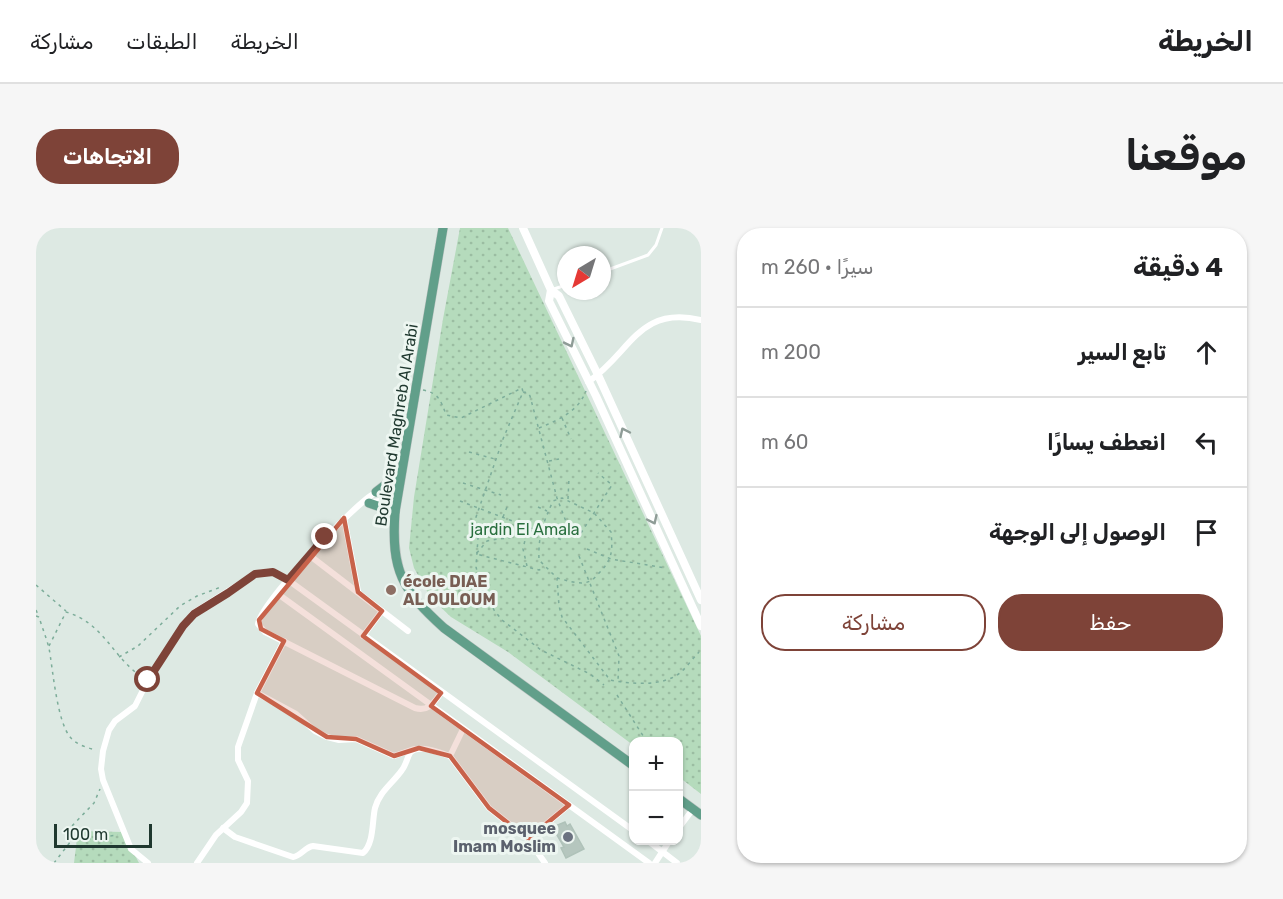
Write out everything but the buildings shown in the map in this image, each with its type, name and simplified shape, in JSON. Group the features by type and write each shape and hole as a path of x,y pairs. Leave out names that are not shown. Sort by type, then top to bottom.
{"main road":[{"name":"Boulevard Maghreb Al Arabi","path":"443,228 394,513 393,546 398,567 406,588 418,604 444,628 629,763"},
{"path":"376,492 389,482 402,467"},
{"path":"369,503 394,513"},
{"path":"683,802 697,812"}],"street":[{"path":"523,228 551,290 559,296 598,375 701,600"},
{"path":"551,290 549,301 701,626"},
{"path":"588,382 598,375 634,337 653,323 680,317 701,320"},
{"path":"623,457 634,452"},
{"path":"397,494 376,492 344,518 288,580 261,615 258,624 265,632 420,710 431,706 441,693"},
{"path":"356,508 397,494"},
{"path":"344,518 358,592"},
{"path":"309,555 408,631"},
{"path":"148,863 132,852 103,780 101,769 103,751 112,724 135,706 148,680 183,626 194,614 255,574 273,572 288,580 629,828"},
{"path":"278,594 649,863"},
{"path":"363,636 382,611"},
{"path":"197,863 209,844 247,803 247,776 237,754 257,693 284,641"},
{"path":"257,693 296,714 315,731 327,737 339,740 356,739 394,756 419,748 450,756 489,808 528,839 545,863"},
{"path":"450,756 463,729"},
{"path":"223,828 235,837 293,857 313,846 365,852 378,800 391,781 402,771 414,749"},
{"path":"528,839 569,805"},
{"path":"683,825 697,812"},
{"path":"653,845 677,863"},
{"path":"655,863 667,845"}],"lane":[{"path":"611,269 648,255 656,245 662,228"},
{"path":"551,290 557,288"}],"path":[{"path":"538,428 562,418 580,402 588,382"},
{"path":"416,389 432,392 441,399 446,415 461,417 522,388 523,392 528,393 556,498 570,532"},
{"path":"523,392 495,459 475,520 478,538 476,567 480,582 494,610 502,620 541,650 590,674 604,685"},
{"path":"562,418 571,439"},
{"path":"469,452 495,459"},
{"path":"547,461 559,459"},
{"path":"581,533 612,485 598,473"},
{"path":"568,500 570,477"},
{"path":"463,483 501,495"},
{"path":"556,498 568,500 594,513 611,532 611,559 588,582 557,578 539,560 540,532 556,498"},
{"path":"460,501 562,540"},
{"path":"503,518 507,507"},
{"path":"538,507 548,512"},
{"path":"476,554 487,541 515,538 528,527"},
{"path":"527,566 523,549 528,527"},
{"path":"587,549 611,559 675,570"},
{"path":"476,554 539,570 546,568"},
{"path":"579,556 619,656 618,682"},
{"path":"557,578 562,617 610,680 653,683 667,680 680,673 699,652"},
{"path":"36,585 66,612 92,624 132,670 148,680"},
{"path":"120,657 147,639 180,606 197,596 225,586"},
{"path":"36,610 48,648 58,701 70,738 85,747 103,751"},
{"path":"48,648 66,612"},
{"path":"616,695 644,737"},
{"path":"54,863 71,841 70,828 94,803 103,780"},
{"path":"71,841 125,835"}],"highlighted area":[{"path":"344,518 358,592 382,611 363,636 441,693 431,706 569,805 528,839 489,808 450,756 419,748 394,756 356,739 327,737 257,693 284,641 261,629 259,620"}],"green space":[{"name":"jardin El Amala","path":"460,228 508,228 701,636 701,794 683,780 683,737 629,737 629,742 508,652 451,617 431,598 414,568 409,548 414,497"},
{"path":"78,831 123,832 139,863 74,863"}],"place":[{"name":"école DIAE AL OULOUM","path":"391,590"},
{"name":"mosquee Imam Moslim","path":"568,837"}],"route":[{"path":"148,680 183,626 194,614 255,574 273,572 288,580 325,537"}]}
